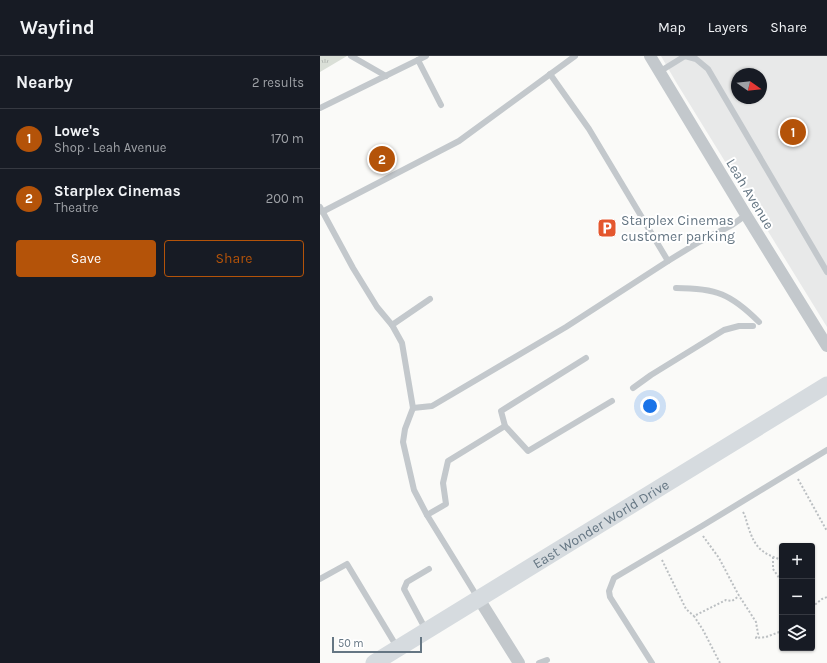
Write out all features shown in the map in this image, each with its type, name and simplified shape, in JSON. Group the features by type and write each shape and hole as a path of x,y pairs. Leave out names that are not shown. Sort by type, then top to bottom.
{"main road":[{"name":"East Wonder World Drive","path":"374,663 827,385"}],"street":[{"name":"Leah Avenue","path":"650,56 746,216 827,346"},
{"path":"478,599 519,663"}],"lane":[{"path":"351,56 386,76"},
{"path":"320,108 426,56"},
{"path":"478,599 427,515 414,490 403,442 404,428 413,408 402,343 392,325 377,306 353,268 321,209 459,141 575,56"},
{"path":"660,72 685,56 696,59 708,69 827,272"},
{"path":"418,60 441,105"},
{"path":"550,74 589,129 668,261"},
{"path":"413,408 432,406 566,327 668,261 746,216"},
{"path":"676,288 700,288 723,294 735,300 759,322"},
{"path":"392,325 430,299"},
{"path":"633,388 651,375 725,329 739,326 753,326"},
{"path":"586,358 501,411 505,426 528,451 612,401"},
{"path":"427,515 446,504 443,483 448,461 505,426"},
{"path":"652,663 610,597 609,591 614,578 827,450"},
{"path":"320,579 347,564 398,648"},
{"path":"426,631 404,590 407,582 429,569"},
{"path":"539,663 547,660"}],"path":[{"path":"793,470 827,531"},
{"path":"738,504 747,518 747,525 757,546 764,554 779,559"},
{"path":"698,528 726,570 739,596 756,622 758,634 756,638 766,637 779,632"},
{"path":"658,552 686,609 694,616 703,630 720,663"},
{"path":"773,557 773,569 780,579"},
{"path":"694,616 726,600 732,601 739,596"},
{"path":"815,605 827,597"}],"shaded area":[{"path":"661,56 827,56 827,327 676,82"}],"green space":[{"path":"320,56 347,56 320,72"}],"place":[{"name":"Lowe's","path":"793,132"},
{"name":"Starplex Cinemas","path":"382,159"},
{"name":"Starplex Cinemas customer parking","path":"607,228"}]}
